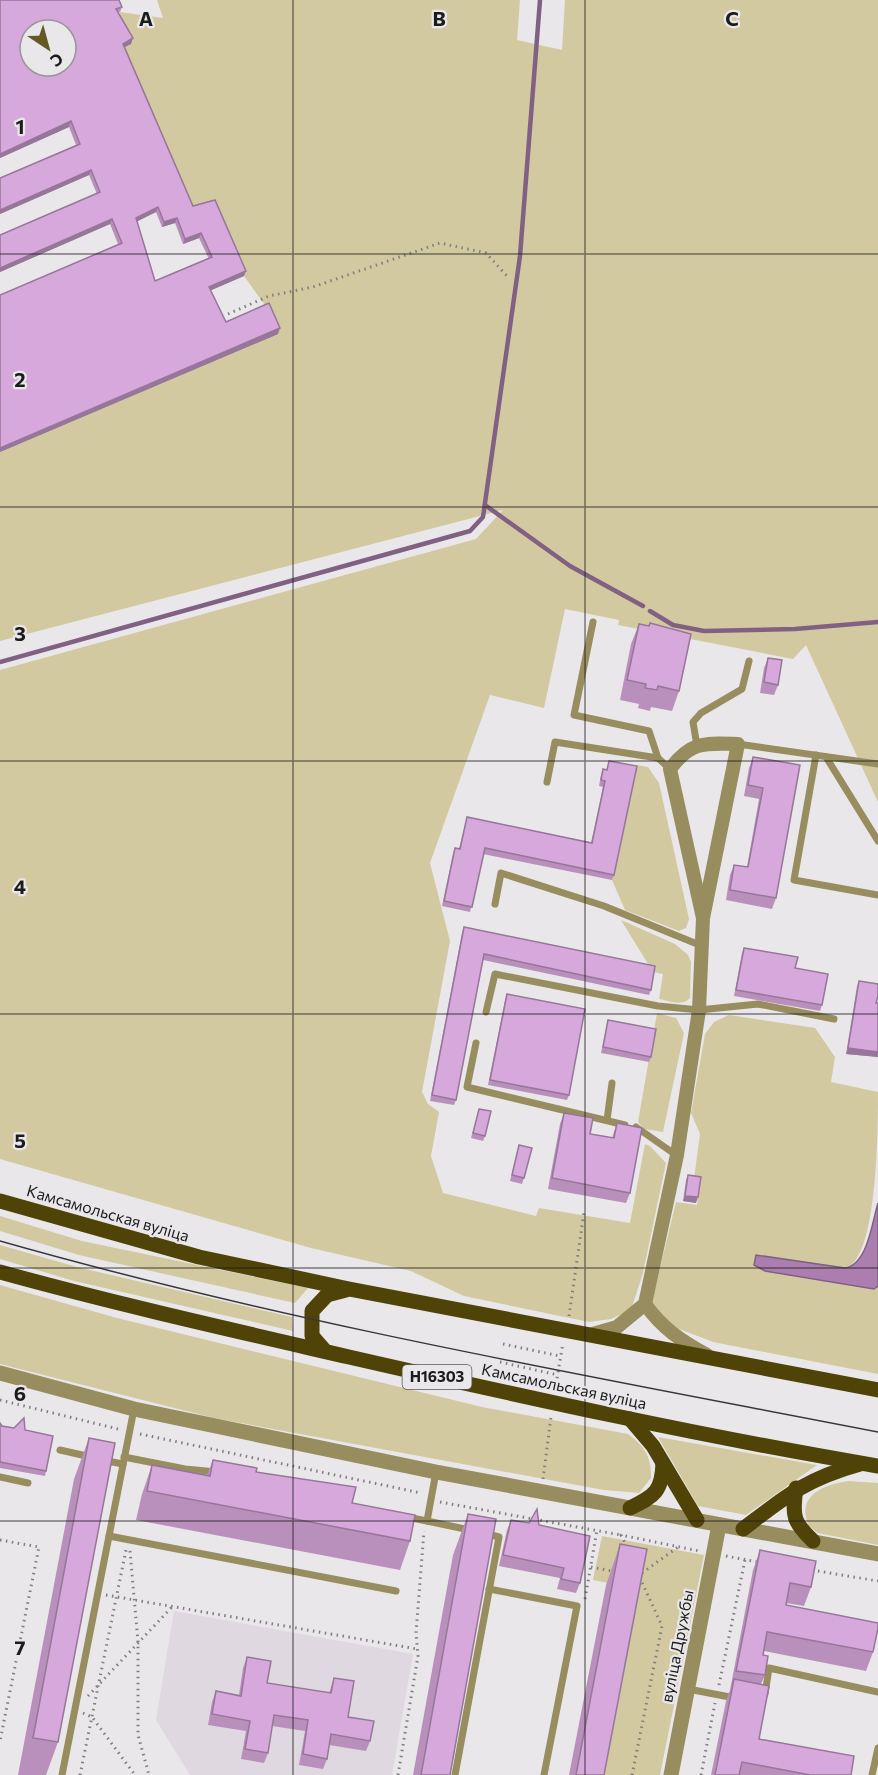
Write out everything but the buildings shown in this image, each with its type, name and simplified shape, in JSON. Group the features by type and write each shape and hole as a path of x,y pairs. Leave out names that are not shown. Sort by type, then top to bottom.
{"main road":[{"name":"Камсамольская вуліца","path":"0,1201 199,1257 348,1289 878,1390"},
{"name":"Камсамольская вуліца","path":"0,1272 127,1307 553,1404 744,1443 871,1464"},
{"path":"325,1351 312,1336 312,1311 327,1295 348,1289"},
{"path":"630,1419 663,1463 697,1520"},
{"path":"630,1508 651,1498 662,1482 663,1463"},
{"path":"743,1529 796,1488 824,1474 871,1464"},
{"path":"796,1488 794,1507 796,1524 813,1541"}],"street":[{"path":"587,1335 617,1327 645,1304 677,1155 699,1010 703,918 738,744 697,746 684,751 670,769 703,918"},
{"path":"645,1304 665,1329 680,1341 711,1357"},
{"path":"0,1373 134,1409 436,1472 878,1554"},
{"name":"вуліца Дружбы","path":"671,1775 719,1525"}],"lane":[{"path":"593,622 574,715 649,731 658,758 670,769"},
{"path":"697,746 693,722 701,712 742,689 749,661"},
{"path":"547,782 555,742 658,758"},
{"path":"738,744 878,764"},
{"path":"816,755 794,880 878,895"},
{"path":"826,757 878,841"},
{"path":"495,904 501,873 604,906 702,946"},
{"path":"486,1012 495,974 658,1006 699,1010 758,1004 834,1019"},
{"path":"476,1043 467,1087 639,1128 677,1155"},
{"path":"607,1120 612,1083"},
{"path":"62,1775 134,1409"},
{"path":"60,1450 227,1474"},
{"path":"427,1521 436,1472"},
{"path":"0,1477 28,1482"},
{"path":"393,1514 500,1537 455,1775"},
{"path":"109,1536 396,1591"},
{"path":"489,1589 577,1606 544,1775"},
{"path":"763,1701 769,1668 878,1692"},
{"path":"688,1689 740,1698"},
{"path":"872,1775 878,1748"}],"path":[{"path":"228,314 269,296 313,287 440,243 486,252 507,276"},
{"path":"535,1519 584,1212"},
{"path":"503,1344 560,1356"},
{"path":"500,1362 558,1375"},
{"path":"0,1400 130,1432 420,1492 431,1500 767,1564"},
{"path":"398,1775 417,1649 422,1540 427,1521"},
{"path":"577,1606 584,1602 597,1530"},
{"path":"621,1535 630,1555"},
{"path":"80,1775 129,1539"},
{"path":"129,1539 138,1642 138,1735 149,1775"},
{"path":"0,1540 39,1547 0,1741"},
{"path":"639,1575 678,1547"},
{"path":"700,1775 745,1560"},
{"path":"632,1775 662,1626 635,1565"},
{"path":"591,1567 620,1572"},
{"path":"812,1570 878,1581"},
{"path":"98,1594 417,1649"},
{"path":"75,1709 172,1607"},
{"path":"92,1717 135,1775"}],"shaded area":[{"path":"157,0 520,0 517,40 562,50 565,0 878,0 878,802 806,645 793,659 618,625 619,620 565,609 544,708 490,695 430,863 450,941 422,1092 428,1104 439,1112 431,1156 443,1193 536,1216 539,1208 630,1223 645,1144 650,1146 666,1163 643,1273 631,1310 611,1319 589,1322 464,1296 411,1271 311,1248 0,1159 0,670 476,539 503,510 0,641 0,452 267,308 244,276 214,206 191,211 121,49 120,12 163,18"},
{"path":"636,765 648,767 659,783 689,919 686,928 679,931 625,910 612,880"},
{"path":"621,920 675,944 688,955 691,962 690,998 687,1001 676,1003 659,999 663,974 653,972"},
{"path":"657,1013 676,1018 684,1033 663,1132 644,1129 638,1122"},
{"path":"729,1015 815,1028 835,1057 831,1082 878,1092 876,1160 870,1218 864,1242 856,1260 845,1268 865,1287 874,1289 878,1286 878,1374 713,1342 669,1325 651,1305 676,1202 697,1205 700,1180 694,1179 700,1134 691,1113 705,1034 714,1022"},
{"path":"878,1203 878,1286 874,1289 765,1271 754,1265 756,1255 845,1268 853,1265 864,1251"},
{"path":"0,1216 82,1241 308,1288 295,1303 79,1255 0,1231"},
{"path":"0,1245 77,1267 292,1317 293,1331 74,1281 0,1259"},
{"path":"0,1285 117,1318 482,1407 628,1434 646,1453 651,1478 639,1493 604,1490 214,1418 0,1364"},
{"path":"658,1437 817,1465 746,1515 698,1506"},
{"path":"848,1481 878,1483 878,1545 818,1533 809,1526 806,1506 814,1493 830,1485"},
{"path":"602,1536 704,1555 660,1775 599,1775 635,1588 593,1580"},
{"path":"174,1611 413,1654 392,1775 190,1775 156,1720"}],"waterway":[{"path":"0,662 470,531 483,517 520,256 540,0"},
{"path":"485,505 570,566 643,606"},
{"path":"650,611 673,625 704,631 795,629 878,622"}],"tram line":[{"path":"0,1241 217,1297 437,1346 878,1432"}]}
